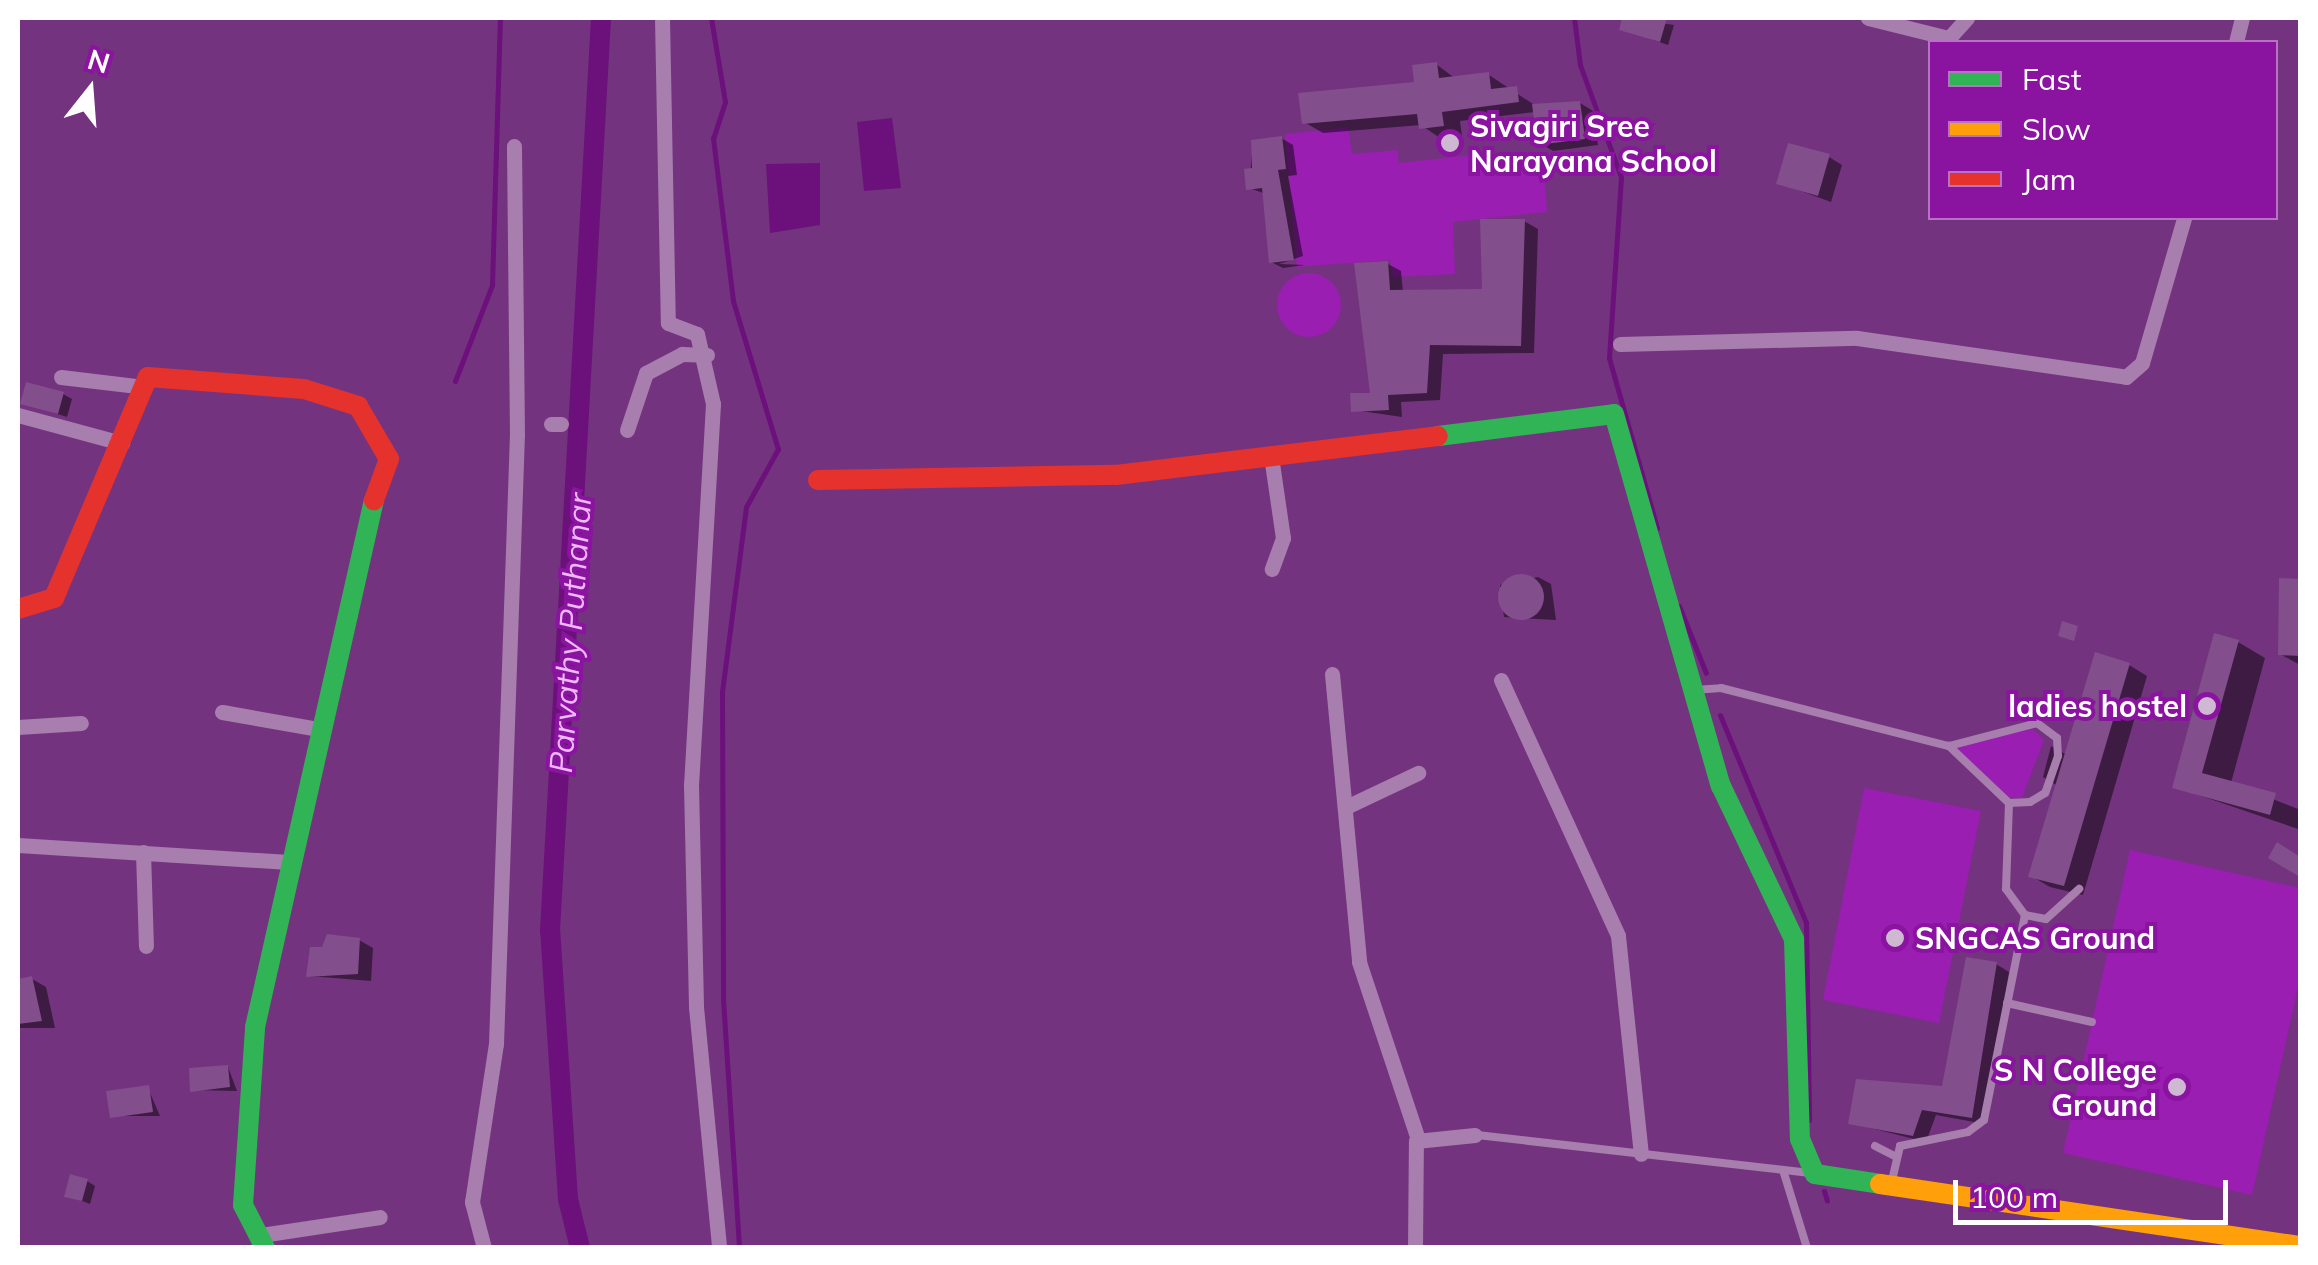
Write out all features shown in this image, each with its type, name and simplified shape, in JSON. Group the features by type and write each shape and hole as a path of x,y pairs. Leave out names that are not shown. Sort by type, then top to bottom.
{"street":[{"path":"662,18 668,322 697,334 707,355 710,483 691,805 696,1007 719,1248"},
{"path":"1868,18 1949,38 1966,18"},
{"path":"484,1248 472,1202 496,1044 517,435 514,146"},
{"path":"1620,344 1857,338 2126,376 2142,363 2183,220"},
{"path":"627,430 646,372 682,354 707,355"},
{"path":"61,377 137,386 157,377 304,389 358,406 378,428 388,459 358,545 255,1028 244,1205 263,1241 380,1217"},
{"path":"18,609 54,598 122,443 137,386"},
{"path":"818,480 900,486 1116,475 1614,414 1690,690 1721,786 1794,939 1800,1139 1815,1174 2300,1246"},
{"path":"18,415 122,443"},
{"path":"1271,456 1283,538 1272,569"},
{"path":"1332,674 1359,962 1418,1139 1415,1248"},
{"path":"1501,680 1618,936 1640,1154"},
{"path":"222,712 318,729"},
{"path":"18,727 80,722"},
{"path":"1346,807 1418,774"},
{"path":"18,845 292,862"},
{"path":"143,852 146,946"},
{"path":"1418,1139 1475,1135"}],"lane":[{"path":"1690,690 1721,688 1949,746 2009,804 2006,889 2024,915 2046,919 2079,889"},
{"path":"1949,746 2027,722 2051,729 2058,756 2046,792 2009,804"},
{"path":"1892,1185 1900,1146 1980,1125 2024,915"},
{"path":"2007,1003 2092,1022"},
{"path":"1475,1135 1815,1174"},
{"path":"1875,1146 1896,1156"},
{"path":"1784,1170 1807,1248"}],"shaded area":[{"path":"892,118 901,188 864,191 857,122"},
{"path":"1348,127 1352,154 1397,150 1399,163 1491,153 1511,168 1544,165 1547,212 1453,222 1455,274 1393,277 1390,260 1297,267 1285,134"},
{"path":"820,163 820,225 770,233 766,164"},
{"path":"1309,273 1331,283 1341,305 1331,327 1309,337 1287,327 1277,305 1287,283"},
{"path":"2033,729 2044,740 2022,798 2010,798 1954,746"},
{"name":"SNGCAS Ground","path":"1864,788 1981,811 1939,1023 1823,1000"},
{"name":"S N College Ground","path":"2130,850 2300,888 2300,978 2252,1195 2063,1153"}],"building":[{"path":"1622,18 1667,18 1660,42 1619,30"},
{"path":"1437,62 1439,78 1489,72 1491,89 1517,86 1519,102 1442,112 1444,126 1419,129 1417,114 1302,124 1298,93 1414,82 1412,65"},
{"path":"1580,101 1585,139 1537,145 1532,104"},
{"path":"1282,136 1286,169 1278,170 1294,260 1269,263 1262,188 1246,190 1244,169 1252,168 1251,140"},
{"path":"1788,143 1830,154 1818,196 1776,184"},
{"path":"1480,219 1525,219 1521,346 1430,345 1427,393 1388,395 1389,410 1351,412 1350,393 1370,393 1354,263 1388,261 1390,290 1482,289"},
{"path":"26,382 64,392 58,414 20,404"},
{"path":"1521,574 1537,581 1544,597 1537,613 1521,620 1505,613 1498,597 1505,581"},
{"path":"2279,578 2300,579 2300,656 2278,655"},
{"path":"2062,621 2078,626 2074,641 2058,636"},
{"name":"ladies hostel","path":"2214,633 2239,640 2202,773 2276,793 2270,815 2172,788"},
{"path":"2095,652 2130,663 2064,886 2028,877"},
{"path":"2277,842 2300,857 2300,877 2268,858"},
{"path":"327,934 360,938 358,974 306,977 310,947 322,947"},
{"path":"1966,957 1997,962 1972,1118 1922,1110 1913,1136 1848,1124 1856,1079 1942,1086"},
{"path":"32,976 42,1021 18,1024 18,979"},
{"path":"228,1065 230,1087 190,1092 189,1068"},
{"path":"149,1085 153,1112 110,1118 106,1091"},
{"path":"70,1174 88,1179 82,1201 64,1197"}],"waterway":[{"path":"455,381 492,285 500,18"},
{"name":"Parvathy Puthanar","path":"580,1248 568,1199 550,931 601,18"},
{"path":"711,18 725,102 713,138 733,301 778,449 746,507 722,691 723,999 739,1248"},
{"path":"1574,18 1580,65 1621,177 1609,358 1657,528"},
{"path":"1679,606 1706,673"},
{"path":"1720,715 1806,923 1809,1120"},
{"path":"1824,1191 1827,1201"}],"traffic: fast":[{"path":"1438,436 1614,414 1721,786 1794,939 1800,1139 1815,1174 1880,1184"},
{"path":"265,1248 243,1205 255,1027 374,500"}],"traffic: slow":[{"path":"1880,1184 2300,1246"}],"traffic: jam":[{"path":"18,609 54,598 148,377 304,389 358,406 389,459 374,500"},
{"path":"818,480 1116,475 1438,436"}],"place":[{"name":"Sivagiri Sree Narayana School","path":"1450,143"},
{"name":"ladies hostel","path":"2207,706"},
{"name":"SNGCAS Ground","path":"1895,938"},
{"name":"S N College Ground","path":"2177,1087"}]}
